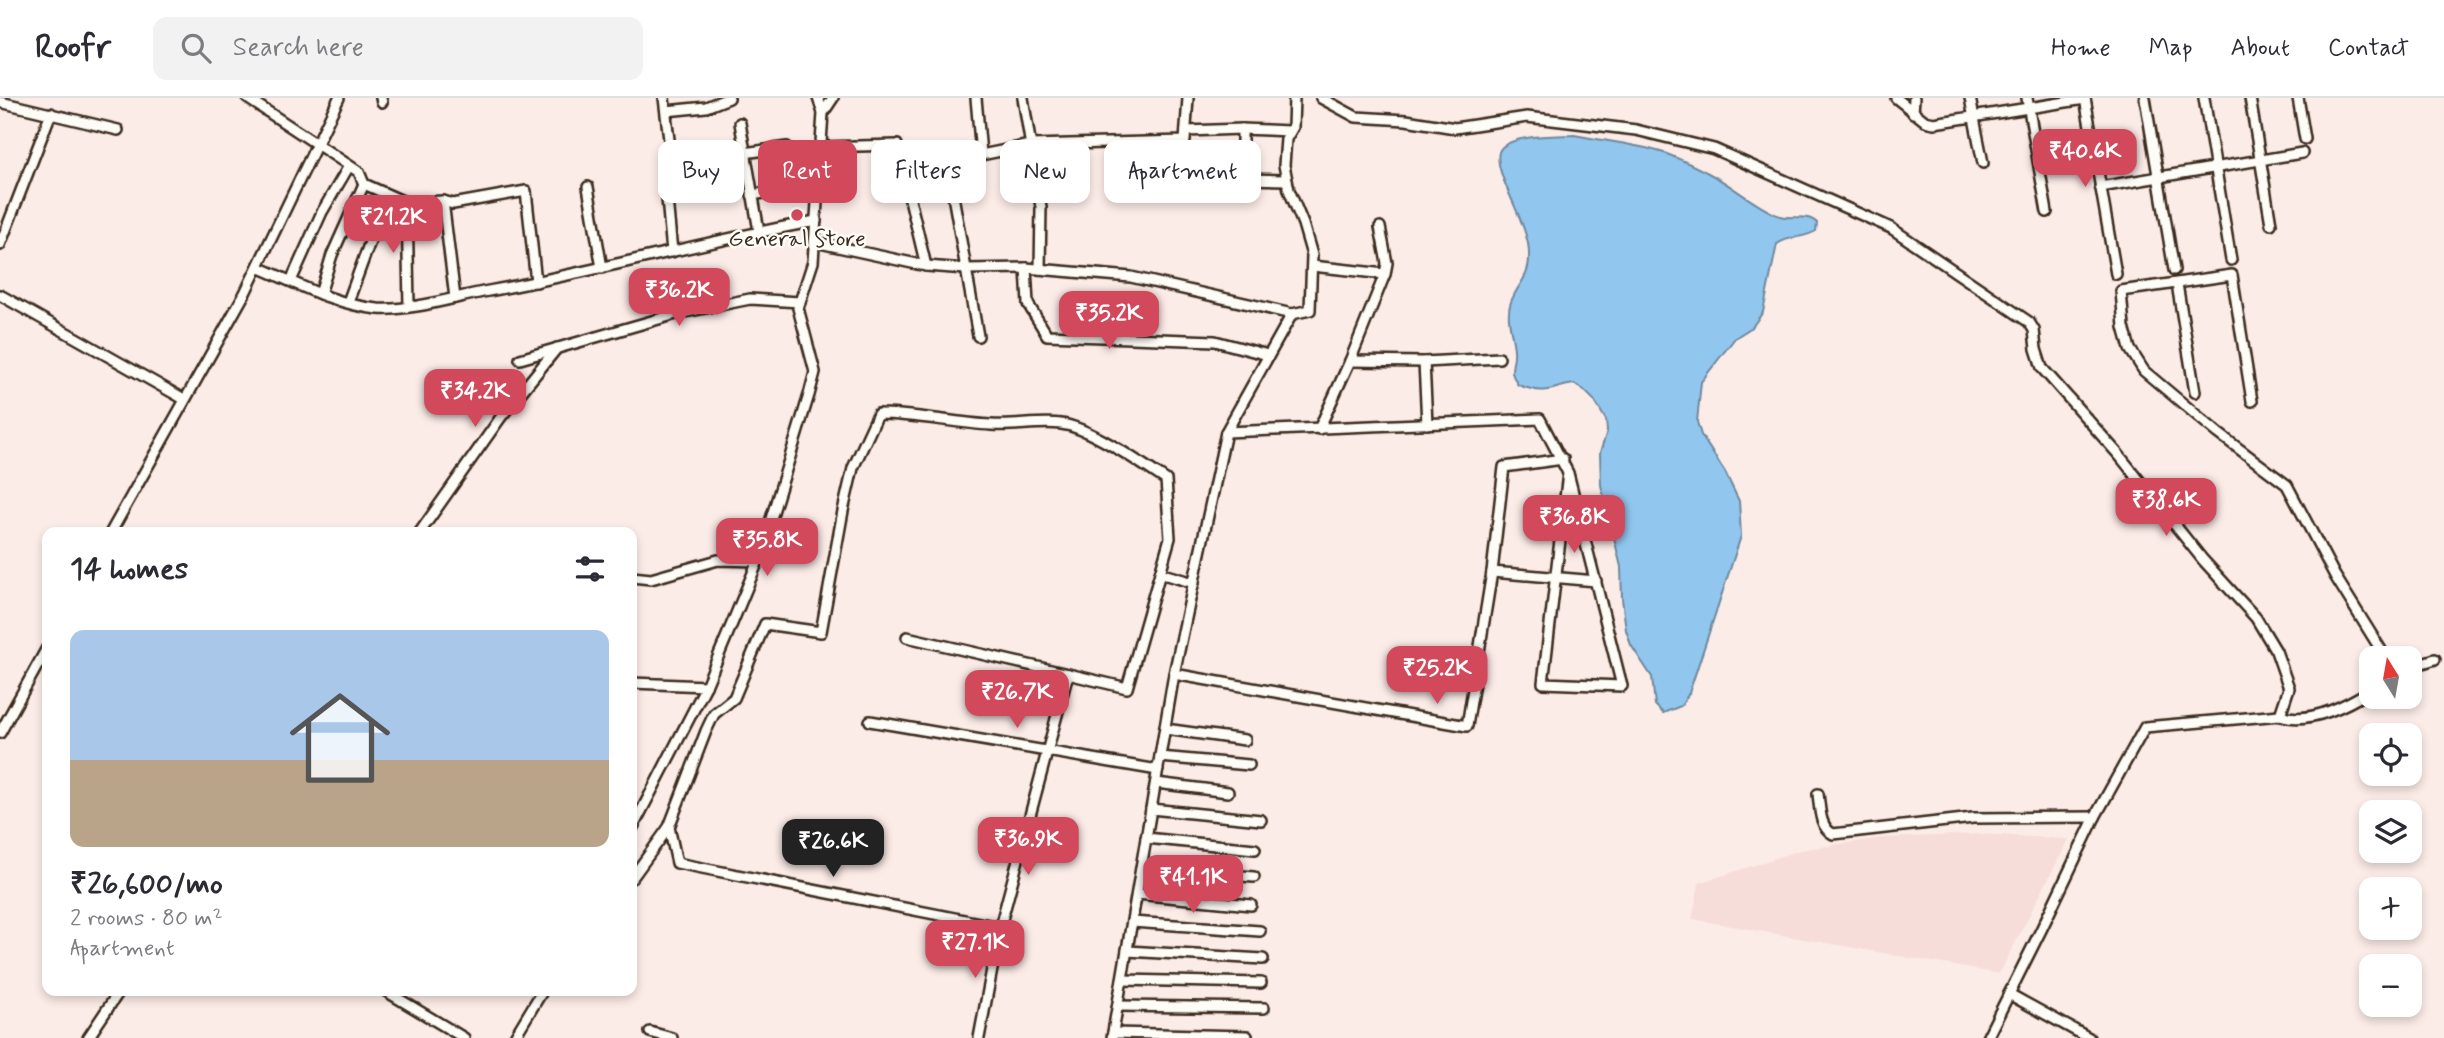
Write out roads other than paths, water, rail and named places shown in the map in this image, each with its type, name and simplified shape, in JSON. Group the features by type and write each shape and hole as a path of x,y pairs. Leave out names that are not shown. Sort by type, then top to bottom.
{"street":[{"path":"247,98 359,172 364,184 407,202 443,201 453,204 526,191 536,282"},
{"path":"114,527 258,267 340,98"},
{"path":"664,98 670,148 666,188 672,252"},
{"path":"666,111 706,107 729,98"},
{"path":"818,98 823,113 821,140"},
{"path":"823,113 833,98"},
{"path":"976,98 980,140"},
{"path":"1023,98 1029,140"},
{"path":"1090,143 1185,141 1188,98"},
{"path":"815,242 926,266 966,269 1026,268 1131,277 1292,313 1310,310 1312,255 1284,165 1289,131 1293,127 1294,98"},
{"path":"1321,98 1356,117 1406,120 1455,128 1527,117 1636,130 1714,149 1891,228 2029,322 2034,330 2042,368 2119,455 2203,560 2256,618 2276,651 2289,688 2280,715"},
{"path":"1896,98 1913,113 1934,124 2028,103 2085,98 2116,274"},
{"path":"1913,113 1914,98"},
{"path":"1970,98 1983,163"},
{"path":"2145,98 2174,270"},
{"path":"2204,98 2231,260"},
{"path":"2250,98 2271,224"},
{"path":"2298,98 2305,139"},
{"path":"0,102 118,130"},
{"path":"2028,103 2047,212"},
{"path":"0,245 51,113"},
{"path":"740,122 742,140"},
{"path":"1242,129 1242,179 1287,180"},
{"path":"1186,131 1289,131"},
{"path":"758,151 744,153 759,231"},
{"path":"2100,187 2302,153"},
{"path":"291,281 322,212 349,166"},
{"path":"320,294 332,255 364,184"},
{"path":"588,187 602,268"},
{"path":"752,195 758,194"},
{"path":"348,302 387,195"},
{"path":"443,201 455,298"},
{"path":"407,202 409,306"},
{"path":"637,819 706,686 758,561 815,372 798,308 813,262 817,203"},
{"path":"911,203 926,266"},
{"path":"954,203 978,336"},
{"path":"1040,203 1040,269"},
{"path":"258,267 320,294 379,309 409,306 536,282 759,231 816,221"},
{"path":"1319,429 1385,274 1387,263 1380,227"},
{"path":"1312,266 1385,274"},
{"path":"1026,268 1028,304 1047,335 1215,341 1268,355"},
{"path":"2252,401 2232,275 2121,291 2124,327 2130,349 2144,371 2218,433 2287,485 2335,576 2379,646"},
{"path":"2177,284 2195,393"},
{"path":"0,295 184,399"},
{"path":"520,359 676,314 750,299 800,302"},
{"path":"1247,1036 1113,1036 1174,674 1226,432 1292,313"},
{"path":"424,527 501,417 558,346"},
{"path":"1350,361 1424,362 1499,358"},
{"path":"1424,362 1427,424"},
{"path":"637,871 669,827 706,731 715,714 734,698 765,624 821,632 853,468 878,414 907,414 957,424 1062,424 1101,440 1166,480 1170,538 1128,688 907,637"},
{"path":"1226,432 1540,419 1569,472 1622,685 1543,683 1569,472"},
{"path":"1174,674 1467,726 1492,572 1504,467 1563,459"},
{"path":"637,578 651,579 718,559 758,561"},
{"path":"1492,572 1596,581"},
{"path":"1160,573 1194,583"},
{"path":"0,733 42,657"},
{"path":"2422,663 2435,659"},
{"path":"979,1038 1000,927 1068,674"},
{"path":"637,683 706,686"},
{"path":"1987,1038 2095,817 2145,727 2280,715 2292,719 2344,707 2359,698"},
{"path":"870,721 1158,769"},
{"path":"1165,729 1245,740"},
{"path":"1160,757 1249,765"},
{"path":"1156,782 1228,792"},
{"path":"1818,793 1826,831 1833,834 1973,818 2095,817"},
{"path":"1151,809 1261,820"},
{"path":"669,827 677,863 1000,927"},
{"path":"1146,838 1255,849"},
{"path":"1141,868 1254,877"},
{"path":"1137,894 1251,905"},
{"path":"1132,922 1260,931"},
{"path":"1127,951 1263,959"},
{"path":"1122,980 1261,983"},
{"path":"2009,994 2089,1038"},
{"path":"88,1038 116,996"},
{"path":"394,996 464,1038"},
{"path":"514,1038 539,996"},
{"path":"1118,1006 1264,1008"},
{"path":"650,1032 672,1038"}],"water":[{"path":"1574,135 1642,147 1670,155 1717,178 1777,215 1808,218 1817,223 1816,231 1777,244 1763,312 1752,327 1735,338 1701,382 1697,422 1701,435 1725,472 1739,501 1741,536 1689,693 1681,706 1663,713 1655,705 1652,677 1631,645 1626,630 1621,567 1601,485 1600,453 1607,431 1606,420 1594,400 1574,384 1536,390 1518,385 1512,373 1514,353 1509,307 1526,274 1529,253 1523,228 1501,173 1499,152 1503,146 1521,139"}],"place":[{"name":"General Store","path":"797,215"}]}
